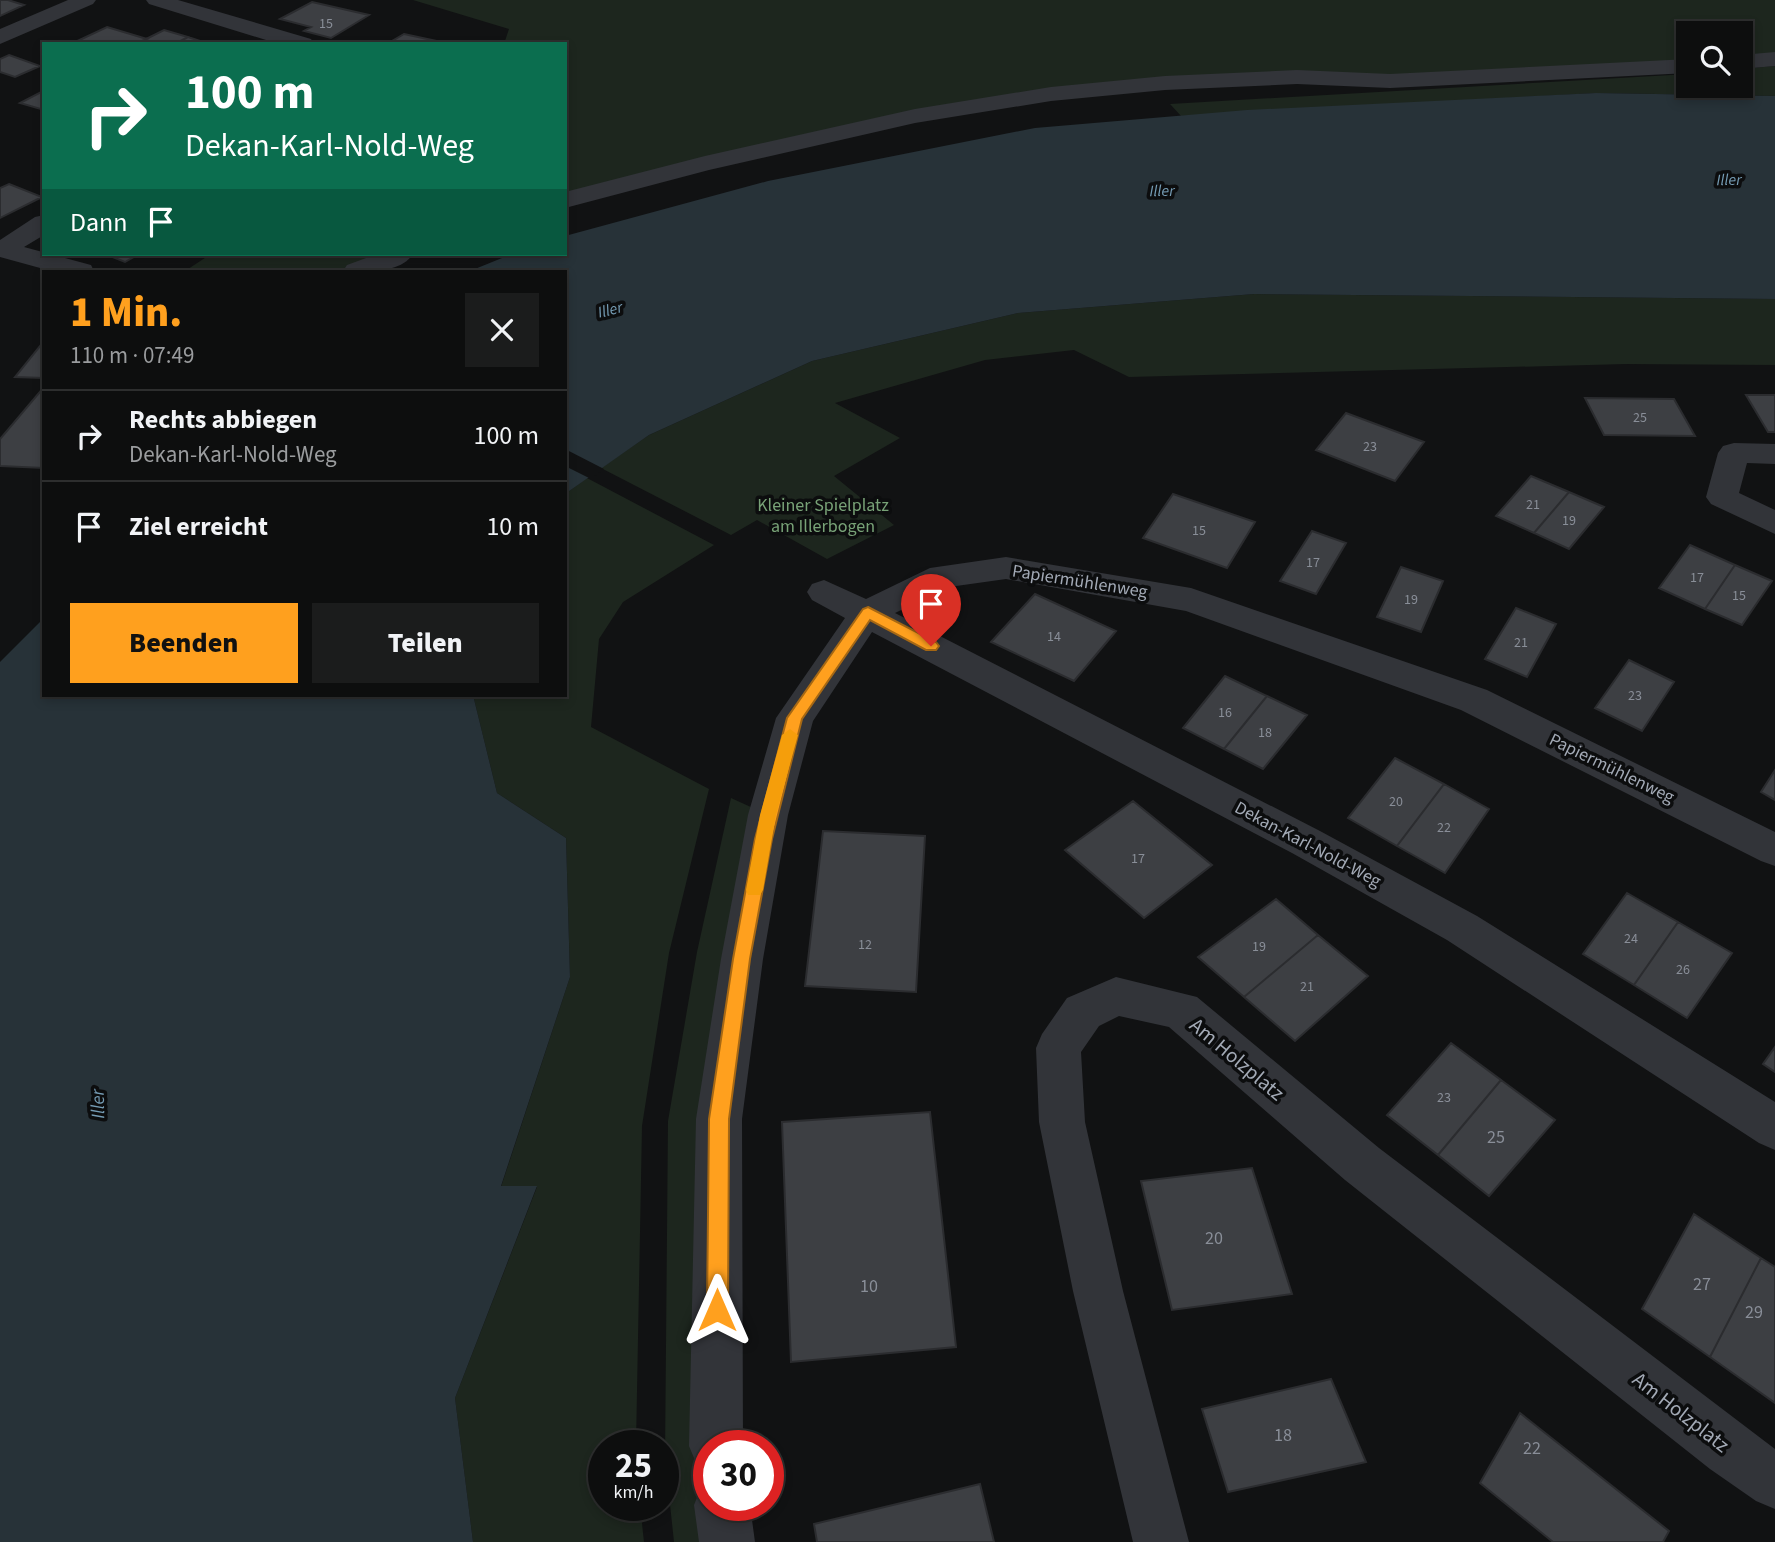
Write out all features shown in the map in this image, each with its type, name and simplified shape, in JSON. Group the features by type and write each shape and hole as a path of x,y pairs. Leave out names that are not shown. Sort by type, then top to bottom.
{"street":[{"path":"0,37 86,0"},
{"path":"156,0 296,42"},
{"path":"1753,61 1775,59"},
{"path":"567,199 705,163 915,116 1051,94 1218,81 1297,78 1390,81 1676,67"},
{"path":"1,250 42,224"},
{"path":"1,250 77,270"},
{"path":"360,270 395,256"},
{"path":"1775,454 1734,453 1722,496 1775,523"},
{"name":"Papiermühlenweg","path":"716,1430 719,1119 741,959 768,815 795,718 868,612 942,576 1006,568 1191,600 1474,700 1775,850"},
{"name":"Dekan-Karl-Nold-Weg","path":"824,592 868,612 1306,842 1462,928 1775,1128"},
{"name":"Am Holzplatz","path":"1161,1542 1098,1291 1062,1122 1058,1048 1083,1012 1116,996 1181,1012 1362,1164 1729,1450 1775,1482"},
{"path":"724,1521 727,1542"}],"green space":[{"path":"413,0 1775,0 1775,56 1753,57 1753,21 1676,21 1676,63 1050,91 567,194 567,42 505,42 509,29"},
{"path":"1775,66 1775,96 1753,96 1753,68"},
{"path":"1676,75 1676,94 1596,93 1181,116 1170,104"},
{"path":"208,256 375,256 342,270 187,270"},
{"name":"Kleiner Spielplatz am Illerbogen","path":"1254,294 1775,299 1775,365 1626,364 1129,377 1074,350 985,360 835,403 900,438 834,476 894,525 827,559 757,520 731,535 601,468 649,435 812,361 1018,313"},
{"path":"587,478 714,545 623,602 599,639 591,727 709,789 669,953 642,1126 636,1430 588,1430 588,1521 642,1521 644,1542 473,1542 455,1398 537,1187 501,1187 570,977 566,838 497,793 473,697 567,697 567,493"},
{"path":"731,798 753,808 705,1430 693,1430 693,1521 711,1521 713,1542 674,1542 672,1521 679,1521 679,1430 665,1430 668,1121 697,952"}],"water":[{"name":"Iller","path":"1596,93 1676,94 1676,98 1775,96 1775,299 1254,294 1018,313 812,361 649,435 567,493 567,270 472,270 507,256 567,256 567,235 768,181 1035,128 1247,110"},
{"name":"Iller","path":"42,620 42,697 473,697 497,793 566,838 570,977 501,1186 537,1186 455,1398 473,1542 0,1542 0,662"}],"pier":[{"path":"567,450 604,469 591,479 567,467"}],"building":[{"path":"0,0 8,0 24,5 0,16"},
{"path":"312,2 369,15 331,38 304,31 311,27 280,19"},
{"path":"107,27 147,39 140,42 75,42"},
{"path":"164,30 188,37 179,42 140,42"},
{"path":"404,34 441,42 390,42"},
{"path":"188,37 203,42 179,42"},
{"path":"9,55 40,66 15,77 0,72 0,59"},
{"path":"42,92 42,109 20,103"},
{"path":"9,184 42,197 0,218 0,188"},
{"path":"110,256 136,256 125,262"},
{"path":"42,343 42,378 15,377"},
{"path":"42,389 42,468 0,466 0,439"},
{"path":"1746,395 1775,395 1775,432 1768,432"},
{"path":"1585,398 1674,399 1695,436 1604,435"},
{"path":"1346,413 1424,442 1395,481 1316,450"},
{"path":"1531,476 1569,492 1534,533 1496,516"},
{"path":"1569,492 1604,507 1569,549 1534,533"},
{"path":"1173,494 1255,522 1227,568 1143,538"},
{"path":"1312,531 1346,543 1316,594 1280,581"},
{"path":"1690,545 1735,565 1705,609 1659,588"},
{"path":"1735,565 1772,581 1742,625 1705,609"},
{"path":"1401,567 1443,581 1421,632 1377,617"},
{"path":"1035,594 1116,631 1074,681 991,642"},
{"path":"1516,608 1556,624 1527,677 1485,659"},
{"path":"1629,660 1674,682 1642,731 1595,708"},
{"path":"1225,676 1267,696 1224,749 1183,728"},
{"path":"1267,696 1307,715 1263,769 1224,749"},
{"path":"1395,758 1444,784 1397,846 1348,818"},
{"path":"1775,770 1775,800 1761,792"},
{"path":"1444,784 1489,809 1445,873 1397,846"},
{"path":"1133,801 1212,865 1144,918 1065,850"},
{"path":"823,831 925,836 916,992 805,986"},
{"path":"1627,893 1678,922 1634,985 1583,954"},
{"path":"1276,899 1318,935 1244,997 1198,957"},
{"path":"1678,922 1732,953 1687,1018 1634,985"},
{"path":"1318,935 1368,976 1295,1041 1244,997"},
{"path":"1451,1043 1501,1080 1438,1155 1387,1115"},
{"path":"1775,1047 1775,1072 1763,1064"},
{"path":"1501,1080 1555,1120 1489,1196 1438,1155"},
{"path":"930,1112 956,1347 791,1362 782,1122"},
{"path":"1252,1168 1292,1294 1172,1310 1141,1181"},
{"path":"1694,1214 1761,1258 1710,1357 1642,1309"},
{"path":"1761,1258 1775,1267 1775,1403 1710,1357"},
{"path":"1331,1379 1366,1462 1228,1492 1202,1409"},
{"path":"1520,1413 1669,1531 1663,1542 1553,1542 1480,1483"},
{"path":"980,1484 994,1542 817,1542 814,1524"}],"slow traffic":[{"path":"754,890 768,815 790,735"}],"route":[{"path":"717,1310 719,1119 741,959 768,815 795,718 868,612 931,646"}]}
